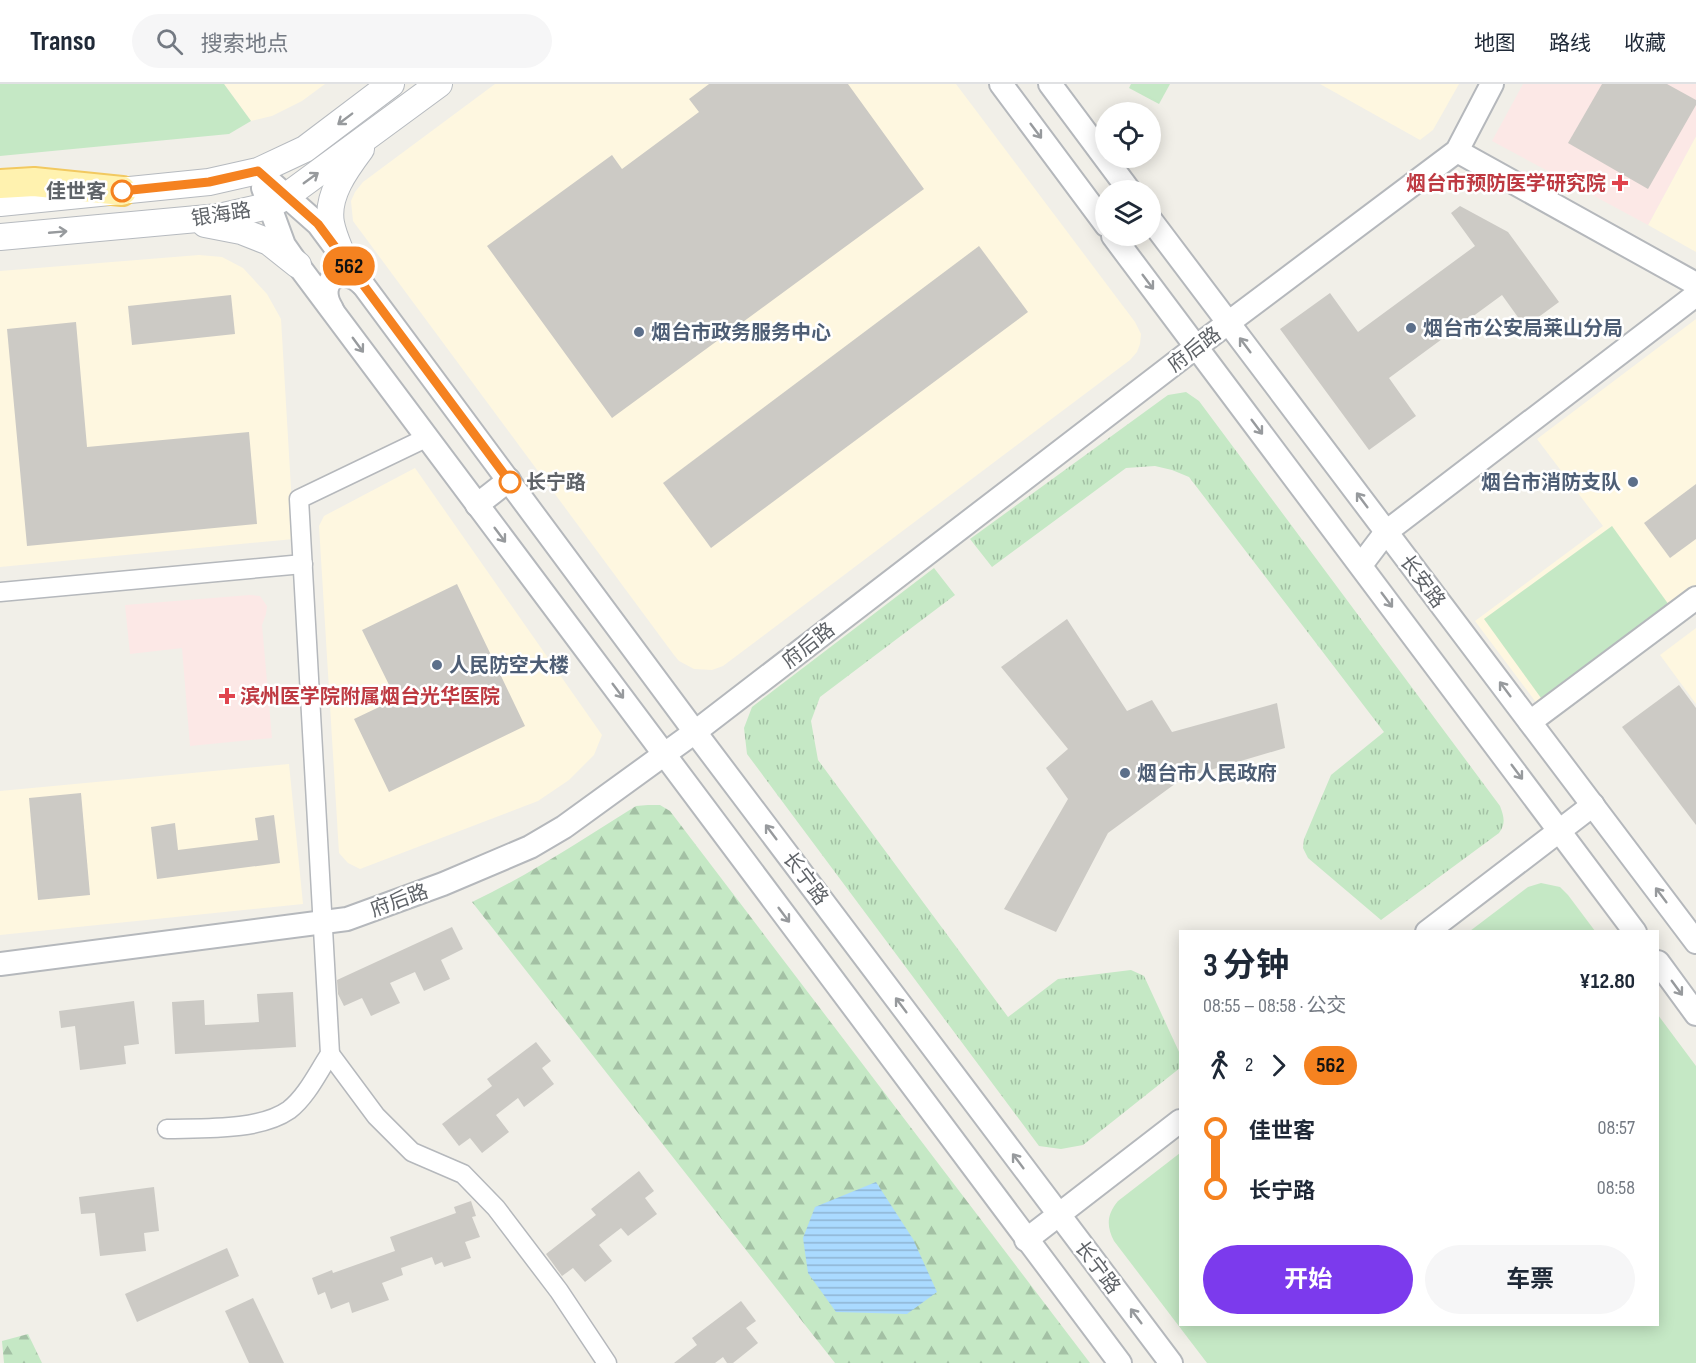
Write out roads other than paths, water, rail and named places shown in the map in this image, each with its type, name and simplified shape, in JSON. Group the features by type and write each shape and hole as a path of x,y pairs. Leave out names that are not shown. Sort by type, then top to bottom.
{"main road":[{"name":"银海路","path":"0,203 209,182 258,171 305,149 391,84"},
{"name":"银海路","path":"0,237 219,217 278,201 440,84"},
{"path":"342,255 331,223 330,207 333,195 349,165 372,134"},
{"path":"0,184 34,182 122,191"},
{"path":"178,220 217,225 269,242 298,265"}],"street":[{"path":"1001,84 1095,210"},
{"path":"1050,84 1122,180"},
{"name":"府后路","path":"0,964 323,924 347,919 443,884 530,847 564,827 695,732 1196,347 1457,151 1492,84"},
{"path":"1457,151 1696,284"},
{"name":"长宁路","path":"258,171 278,201 284,245 298,265 1120,1363"},
{"name":"长宁路","path":"278,201 318,224 342,255 695,732 1171,1363"},
{"name":"长安路","path":"1161,234 1696,942"},
{"path":"1120,246 1634,930"},
{"path":"333,311 327,302 326,292 329,282 337,276 347,274 357,278 364,286"},
{"path":"1361,565 1386,532 1696,295"},
{"path":"426,438 299,499 330,1054 376,1116 412,1152 463,1174 496,1208 559,1291 607,1363"},
{"path":"477,505 509,480"},
{"path":"0,592 303,564"},
{"path":"1530,722 1696,598"},
{"path":"1430,930 1593,805"},
{"path":"837,986 869,962"},
{"path":"1659,963 1696,1014"},
{"path":"167,1129 245,1125 289,1110 306,1092 330,1054"},
{"path":"1026,1240 1179,1122"}],"water":[{"path":"876,1182 913,1239 937,1292 907,1314 836,1312 808,1273 803,1238 815,1207"}],"place":[{"name":"烟台市预防医学研究院","path":"1620,183"},
{"name":"佳世客","path":"122,191"},
{"name":"烟台市公安局莱山分局","path":"1411,328"},
{"name":"烟台市政务服务中心","path":"639,332"},
{"name":"长宁路","path":"510,482"},
{"name":"烟台市消防支队","path":"1633,482"},
{"name":"人民防空大楼","path":"437,665"},
{"name":"滨州医学院附属烟台光华医院","path":"227,696"},
{"name":"烟台市人民政府","path":"1125,773"}]}
